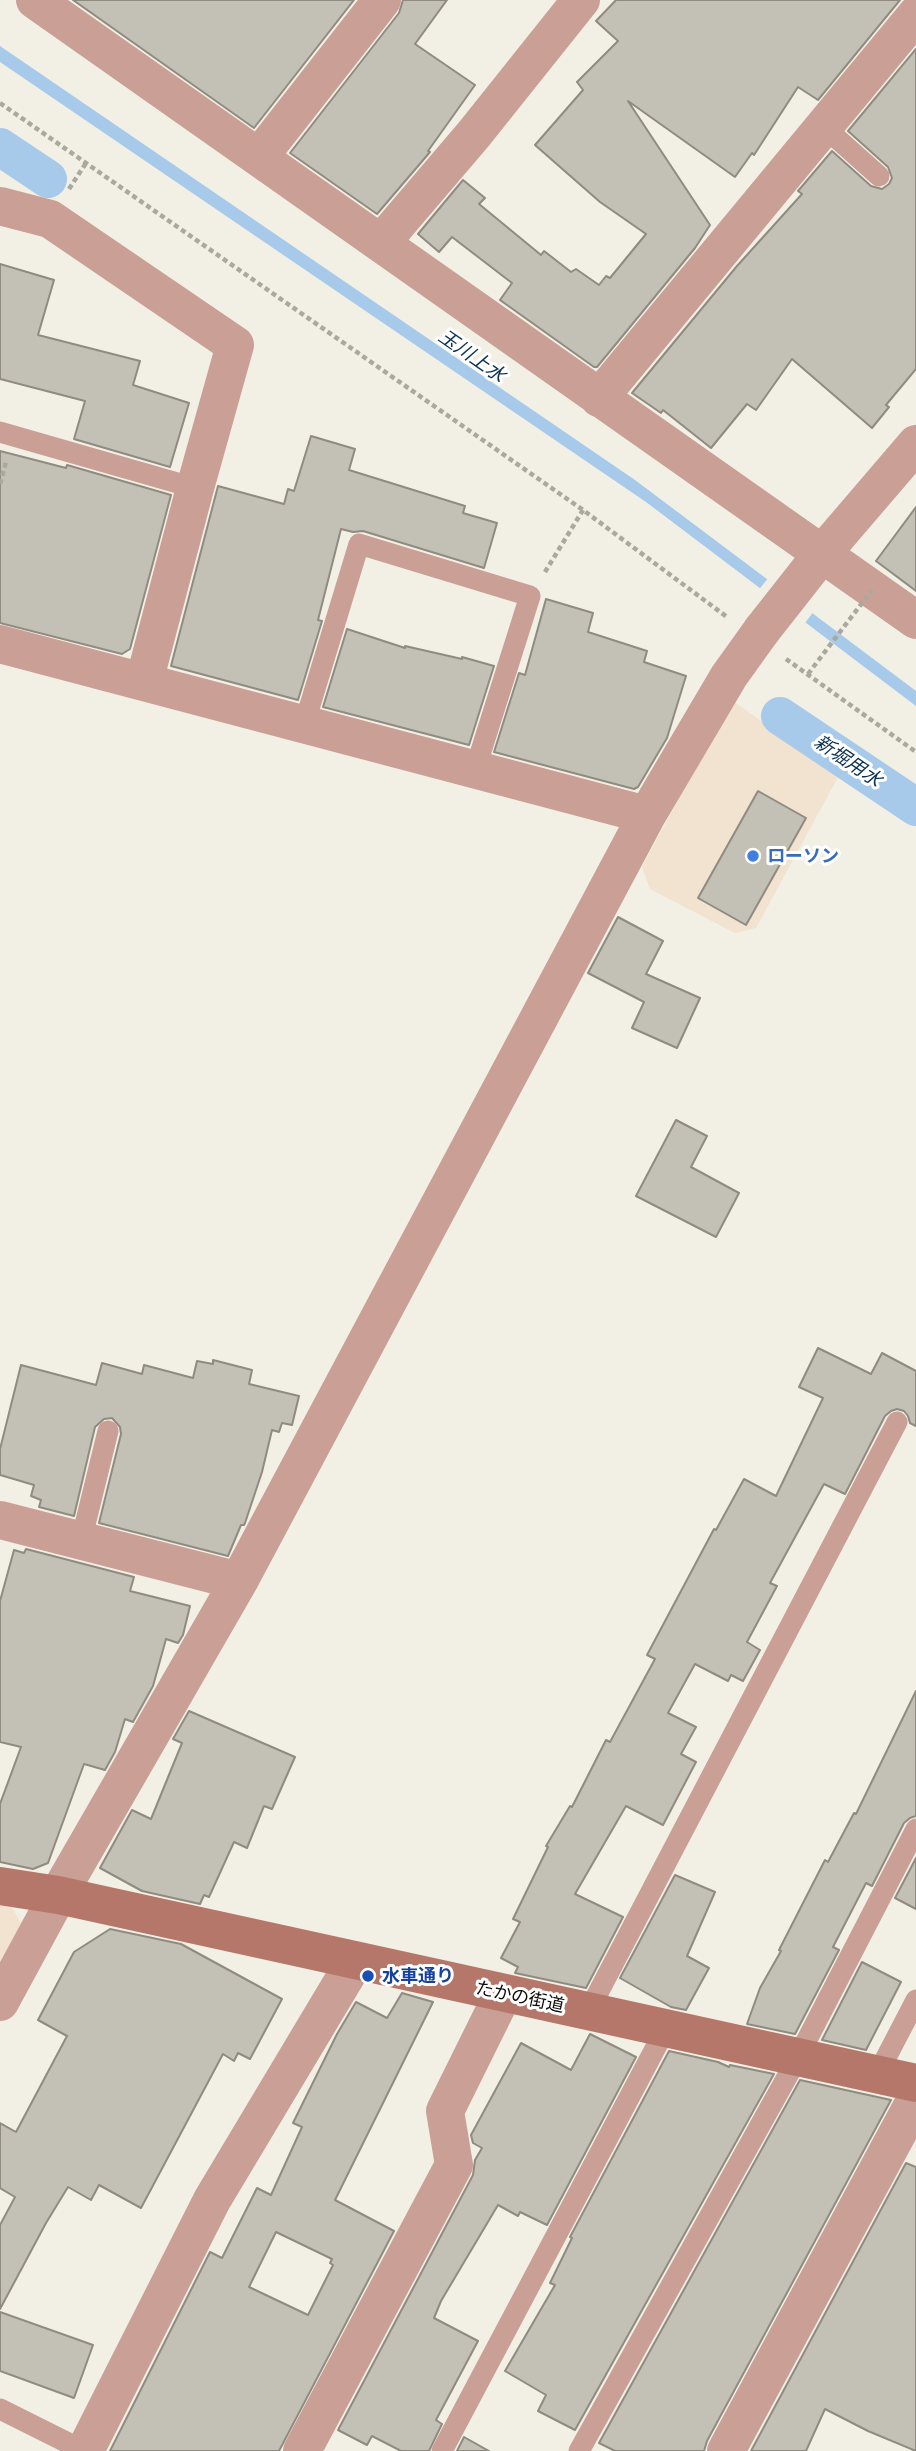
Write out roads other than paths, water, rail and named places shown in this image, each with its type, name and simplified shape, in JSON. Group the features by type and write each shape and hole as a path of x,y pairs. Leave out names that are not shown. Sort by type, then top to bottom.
{"street":[{"path":"259,157 382,0"},
{"path":"381,243 474,134 581,0"},
{"path":"40,2 916,620"},
{"path":"599,398 916,15"},
{"path":"0,206 50,219 236,345 144,682"},
{"path":"0,2002 58,1895 239,1581 647,815 729,676 759,634 821,555 916,444"},
{"path":"0,644 647,815"},
{"path":"0,1520 239,1581"},
{"name":"たかの街道","path":"0,1886 58,1895 916,2084"},
{"path":"70,2448 212,2200 355,1961"},
{"path":"302,2451 454,2165 445,2111 503,1994"},
{"path":"726,2451 916,2099"}],"lane":[{"path":"823,127 879,176"},
{"path":"0,432 195,488"},
{"path":"304,725 359,544 530,596 475,769"},
{"path":"588,2012 897,1422"},
{"path":"81,1541 108,1431"},
{"path":"579,2451 797,2059 916,1829"},
{"path":"877,2075 916,2000"},
{"path":"442,2451 665,2030"},
{"path":"0,2409 70,2448"}],"water":[{"path":"0,46 635,480 916,691 916,706 646,502 0,62"}],"waterway":[{"name":"新堀用水","path":"0,147 48,179"},
{"name":"新堀用水","path":"780,716 916,807"}],"place":[{"name":"ローソン","path":"753,856"},
{"name":"水車通り","path":"368,1976"}],"water label":[{"name":"玉川上水","path":"472,356"}]}
